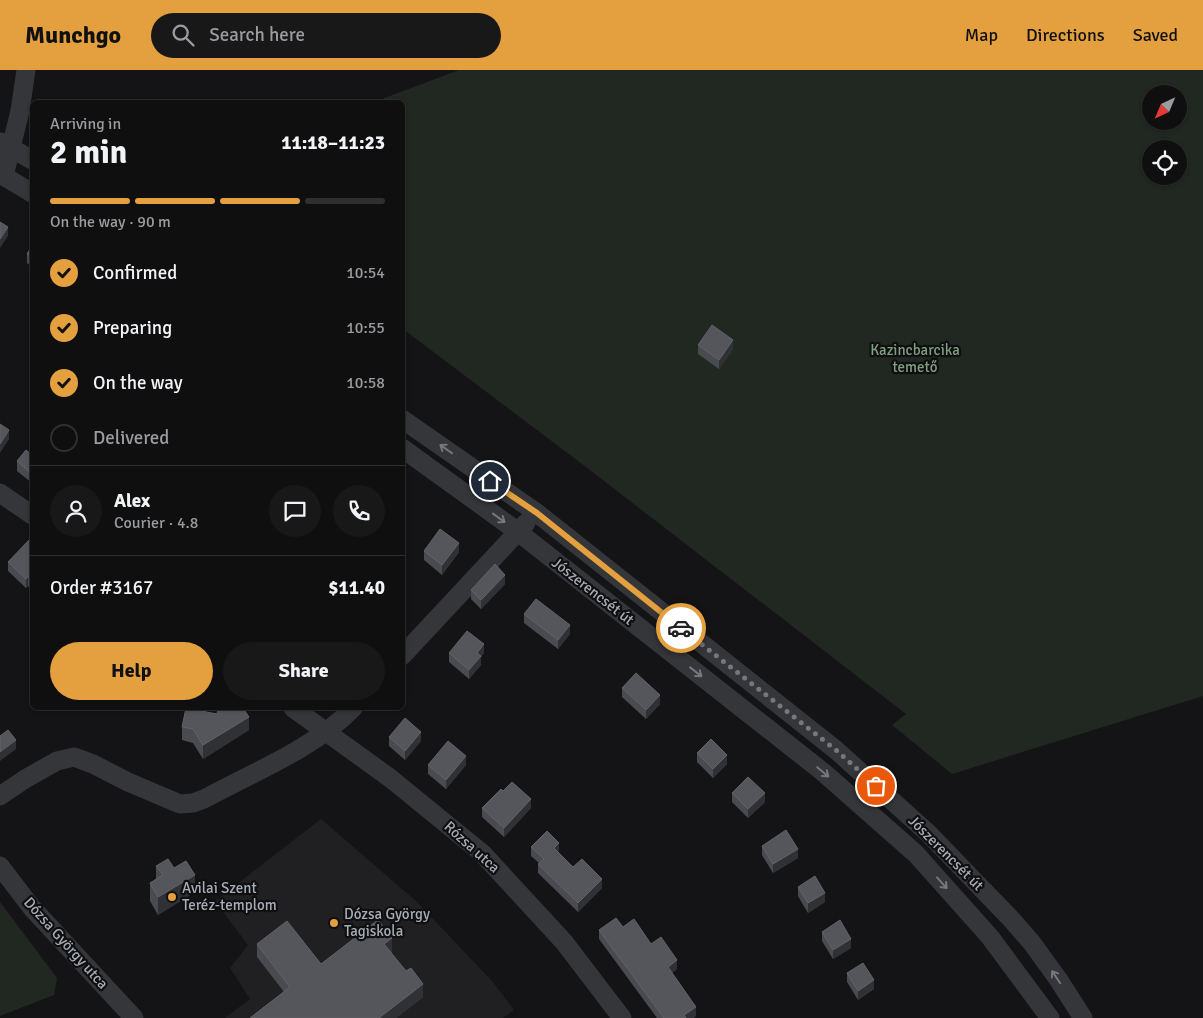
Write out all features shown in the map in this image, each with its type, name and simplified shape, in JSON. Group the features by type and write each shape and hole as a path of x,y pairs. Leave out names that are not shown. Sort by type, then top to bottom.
{"street":[{"path":"26,70 20,111 6,144 2,175 30,191"},
{"path":"6,144 30,159"},
{"name":"Jószerencsét út","path":"405,421 537,513 836,750 922,827 1005,912 1032,943 1083,1018"},
{"name":"Jószerencsét út","path":"405,450 517,531 823,772 916,854 990,937 1050,1018"},
{"path":"0,492 30,514"},
{"path":"405,653 517,531 537,513"},
{"name":"Rózsa utca","path":"296,710 390,778 482,852 564,942 622,1018"},
{"path":"0,796 57,761 74,758 93,764 128,782 180,804 193,803 204,799 305,745 351,710"},
{"name":"Dózsa György utca","path":"0,866 32,908 134,1018"}],"shaded area":[{"name":"Dózsa György Tagiskola","path":"321,819 416,901 492,981 514,1010 503,1018 225,1018 250,999 230,968 248,945 215,901"}],"green space":[{"name":"Kazincbarcika temető","path":"459,70 1203,70 1203,696 952,774 892,725 906,714 586,467 405,331 405,100 379,100"},
{"path":"0,902 57,978 54,995 0,1016"}],"building":[{"path":"0,222 8,227 0,239"},
{"path":"712,325 733,340 719,360 698,345"},
{"path":"0,424 9,430 0,444"},
{"path":"26,450 30,453 30,472 17,461"},
{"path":"440,529 459,543 442,565 424,551"},
{"path":"30,539 30,578 28,576 26,579 8,562"},
{"path":"495,564 505,575 481,600 471,590"},
{"path":"536,599 570,625 558,640 524,614"},
{"path":"467,631 484,644 477,653 481,656 469,670 449,653"},
{"path":"636,673 660,695 646,710 622,688"},
{"path":"186,710 217,714 218,710 244,710 249,717 203,745 193,729 182,727"},
{"path":"405,718 421,732 405,751 389,737"},
{"path":"8,730 16,740 0,752 0,736"},
{"path":"711,739 727,755 713,769 697,753"},
{"path":"448,741 466,756 446,780 428,765"},
{"path":"748,777 765,793 748,809 732,793"},
{"path":"512,782 531,799 504,828 482,808 501,789 503,791"},
{"path":"786,830 798,849 773,864 762,846"},
{"path":"547,831 559,843 554,848 573,867 582,859 602,879 578,903 538,864 544,859 531,847"},
{"path":"168,859 174,868 186,861 195,875 158,897 150,883 163,875 156,866"},
{"path":"815,876 825,893 808,903 798,887"},
{"path":"616,918 623,927 634,919 651,944 661,937 677,960 668,967 696,1007 684,1015 686,1018 664,1018 599,930"},
{"name":"Dózsa György Tagiskola","path":"378,920 392,938 384,944 406,971 411,968 423,984 379,1018 250,1018 290,987 257,944 287,921 321,964"},
{"path":"840,920 851,939 833,950 822,932"},
{"path":"863,963 874,980 858,991 847,973"}],"way so far":[{"path":"681,628 836,750 876,786"}],"place":[{"name":"Avilai Szent Teréz-templom","path":"172,897"},
{"name":"Dózsa György Tagiskola","path":"334,923"}],"route":[{"path":"490,481 537,513 681,628"}]}
